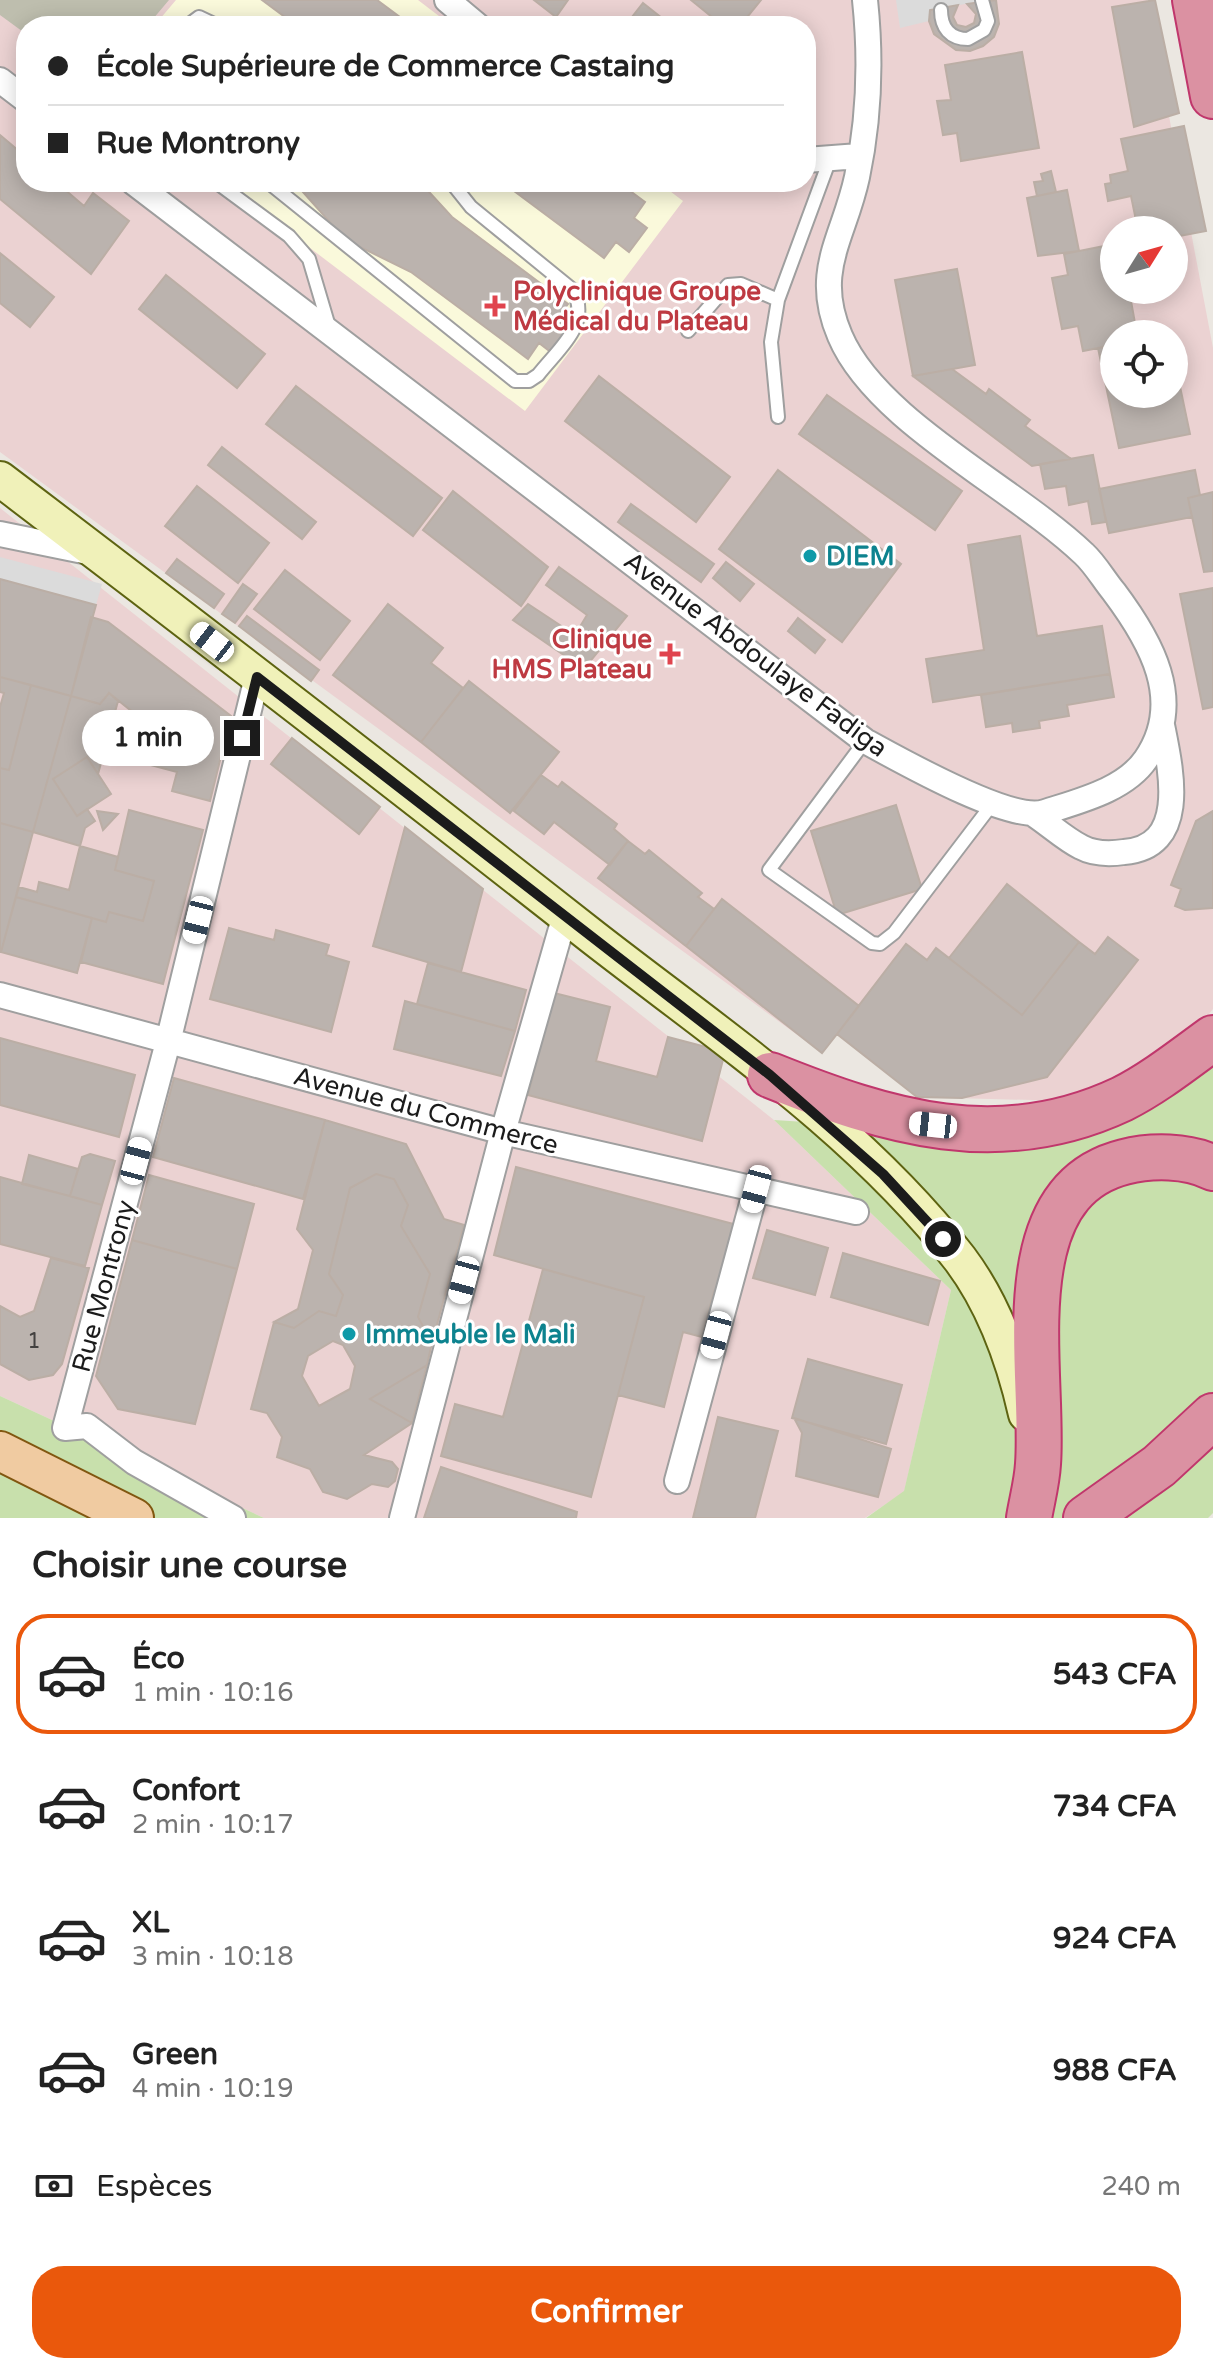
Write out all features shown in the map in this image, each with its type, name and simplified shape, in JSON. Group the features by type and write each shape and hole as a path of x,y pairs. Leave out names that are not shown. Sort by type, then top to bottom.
{"highway":[{"path":"1195,0 1213,96"},
{"path":"1209,0 1213,32"},
{"path":"770,1075 856,1110 905,1122 1013,1129 1067,1120 1123,1098 1213,1038"},
{"path":"1029,1518 1038,1465 1037,1289 1046,1241 1062,1204 1085,1182 1114,1165 1145,1157 1205,1164 1213,1168"},
{"path":"1086,1518 1159,1466 1213,1416"}],"main road":[{"path":"0,1451 134,1518"}],"street":[{"path":"447,0 466,16"},
{"path":"865,0 870,50 857,176 830,263 827,296 851,360 882,396 1085,554 1149,641 1164,690 1162,725 1146,760 1115,786 1035,815"},
{"path":"0,80 16,92"},
{"path":"818,160 859,156"},
{"name":"Avenue Abdoulaye Fadiga","path":"146,192 865,741 993,803 1035,815 1082,848 1108,854 1142,851 1163,832 1173,782 1162,725"},
{"path":"0,479 770,1075 883,1174 962,1263 1005,1344 1020,1386 1038,1465"},
{"path":"0,534 99,554"},
{"name":"Rue Montrony","path":"233,1518 124,1455 87,1426 67,1428 168,1042 257,677"},
{"path":"402,1518 503,1132 565,915"},
{"name":"Avenue du Commerce","path":"0,995 503,1132 856,1212"},
{"path":"677,1481 756,1189"}],"lane":[{"path":"941,10 944,28 950,35 968,39 984,30 988,21 988,12 982,0"},
{"path":"231,192 289,236 309,259 331,333"},
{"path":"280,192 515,381 529,381 538,375 579,322 581,306 574,291 471,207 459,192"},
{"path":"778,417 771,342 778,300 809,192"},
{"path":"688,331 728,285 741,284 778,300"},
{"path":"865,741 769,870 865,940 880,944 894,933 993,803"}],"shaded area":[{"path":"0,0 1147,0 1188,216 1100,216 1100,304 1188,304 1188,216 1213,348 1213,1009 1189,1039 1068,1101 917,1097 837,1035 822,1053 0,452"},
{"path":"0,0 169,0 155,16 16,16 16,27 0,15"},
{"path":"176,0 418,0 439,16 162,16"},
{"path":"896,0 988,0 931,10 929,21 900,28"},
{"name":"Polyclinique Groupe Médical du Plateau","path":"236,192 671,192 683,201 525,411"},
{"path":"0,508 774,1120 951,1290 904,1492 865,1518 264,1518 0,1396"},
{"path":"0,557 102,584 96,605 0,579"}],"green space":[{"path":"1213,1058 1213,1513 1208,1518 866,1518 904,1491 951,1290 774,1120 852,1125 960,1143"},
{"path":"0,1396 264,1518 0,1518"}],"building":[{"path":"262,0 377,0 399,16 284,16"},
{"path":"534,0 568,0 555,16"},
{"path":"691,0 761,0 748,16 711,16"},
{"path":"996,0 999,24 994,37 983,46 970,51 956,50 934,34 929,21 930,10 958,5 953,17 957,25 966,27 974,23 976,14 967,4"},
{"path":"1155,0 1179,113 1134,127 1112,7"},
{"path":"643,3 659,16 633,16"},
{"path":"1022,52 1039,148 961,161 957,133 943,135 937,101 951,100 945,65"},
{"path":"1184,126 1206,231 1188,234 1188,216 1135,216 1131,196 1108,201 1105,184 1111,183 1110,175 1128,171 1121,139"},
{"path":"0,135 16,149 16,192 68,192 84,206 93,193 129,221 91,274 0,199"},
{"path":"1051,171 1056,192 1037,196 1034,182 1043,181 1041,174"},
{"path":"1067,190 1079,251 1038,256 1027,198"},
{"path":"303,192 429,192 452,217 568,304 557,319 570,329 552,353 539,343 528,359 411,272 358,246 335,228"},
{"path":"515,192 632,192 645,202 634,218 647,228 629,252 616,242 604,258"},
{"path":"1100,247 1100,304 1132,304 1134,320 1100,320 1100,348 1083,351 1078,326 1062,329 1052,278 1068,275 1064,254"},
{"path":"0,253 54,297 30,327 0,303"},
{"path":"957,269 975,365 913,376 895,280"},
{"path":"166,275 265,354 237,388 139,309"},
{"path":"952,369 986,394 989,389 1030,420 1025,426 1071,459 1032,466 913,376"},
{"path":"599,376 730,477 696,522 565,421"},
{"path":"296,386 442,498 413,536 266,424"},
{"path":"827,395 962,491 935,530 799,434"},
{"path":"1111,408 1185,408 1190,434 1119,448"},
{"path":"222,447 316,522 302,539 208,465"},
{"path":"1093,455 1106,522 1092,524 1088,501 1069,505 1066,486 1045,489 1040,464"},
{"name":"DIEM","path":"778,470 901,564 842,642 719,549"},
{"path":"1195,470 1200,495 1188,498 1192,517 1109,533 1099,489"},
{"path":"197,486 269,543 238,583 165,526"},
{"path":"453,491 548,567 521,606 423,530"},
{"path":"1213,492 1213,571 1204,572 1188,498"},
{"path":"631,504 714,564 701,582 618,522"},
{"path":"1020,536 1037,636 1102,626 1110,674 933,702 926,659 984,650 968,545"},
{"path":"177,559 224,594 214,608 166,573"},
{"path":"726,562 754,584 740,601 713,578"},
{"path":"559,567 627,616 584,669 513,620 528,604 575,635 587,615 546,585"},
{"path":"285,570 350,621 320,660 254,609"},
{"path":"0,579 96,605 71,696 0,677"},
{"path":"243,584 257,594 235,623 222,614"},
{"path":"1213,588 1213,707 1203,709 1180,594"},
{"path":"388,604 443,648 431,663 463,688 421,742 333,675"},
{"path":"247,616 319,670 311,681 239,626"},
{"path":"91,617 108,622 231,716 210,801 172,791 177,772 147,764 150,753 162,757 166,739 109,693 100,704 71,696"},
{"path":"798,618 825,640 815,653 788,631"},
{"path":"1110,674 1114,697 1067,705 1069,716 1039,721 1040,728 1013,732 1012,723 986,727 981,695"},
{"path":"0,677 31,685 9,770 0,768 0,707 4,693 0,692"},
{"path":"469,681 559,752 510,813 421,742"},
{"path":"31,685 71,696 33,832 0,823 0,768 9,770"},
{"path":"109,693 118,701 98,774 87,757 53,779 77,816 87,809 95,821 85,828 80,846 33,832 71,696 100,704"},
{"path":"292,738 380,807 359,834 271,764"},
{"path":"87,757 111,794 77,816 53,779"},
{"path":"541,775 558,787 562,782 617,824 614,829 628,841 610,865 554,822 544,834 514,811"},
{"path":"896,805 922,889 837,915 811,831"},
{"path":"129,810 203,830 163,984 81,962 92,918 106,922 109,912 143,921 154,881 115,870"},
{"path":"97,811 118,814 103,830"},
{"path":"1213,811 1213,908 1185,910 1175,906 1181,889 1171,885 1196,821"},
{"path":"0,823 33,832 1,952 0,952"},
{"path":"405,827 483,889 461,972 373,946"},
{"path":"628,841 645,854 649,850 702,893 698,897 714,909 686,946 598,878"},
{"path":"80,846 118,857 115,870 154,881 143,921 109,912 106,922 16,897 19,887 37,892 39,882 69,890"},
{"path":"1007,884 1079,942 1022,1015 949,958"},
{"path":"16,897 92,918 77,973 1,952"},
{"path":"722,899 859,1006 822,1053 686,946"},
{"path":"229,928 274,940 276,930 329,945 326,955 349,962 331,1032 210,999"},
{"path":"1108,937 1138,960 1047,1077 962,1098 917,1097 837,1034 906,944 927,960 936,948 1022,1015 1079,942 1095,954"},
{"path":"428,963 526,990 515,1031 417,1004"},
{"path":"554,993 610,1007 596,1061 657,1077 668,1037 725,1052 702,1141 528,1095"},
{"path":"405,1001 515,1031 501,1076 394,1049"},
{"path":"0,1038 135,1075 119,1137 0,1105"},
{"path":"174,1078 325,1120 303,1199 153,1157"},
{"path":"325,1120 406,1144 444,1219 464,1225 432,1343 418,1317 430,1274 401,1226 408,1205 394,1179 376,1174 350,1188 329,1274 343,1295 336,1316 319,1311 294,1328 274,1322 298,1309 313,1250 297,1229"},
{"path":"90,1154 115,1161 102,1205 70,1196 82,1157"},
{"path":"29,1155 78,1169 70,1196 22,1184"},
{"path":"516,1167 741,1226 723,1294 714,1291 702,1337 683,1332 664,1407 618,1395 644,1297 494,1255"},
{"name":"Immeuble le Mali","path":"376,1174 394,1179 408,1205 401,1226 430,1274 418,1317 432,1343 427,1365 370,1399 412,1423 364,1455 392,1462 398,1469 395,1481 388,1487 372,1484 347,1499 323,1492 310,1469 277,1457 282,1437 267,1413 251,1409 274,1322 294,1328 319,1311 336,1316 343,1295 329,1274 350,1188","holes":["333,1341 343,1345 355,1366 350,1389 319,1406 302,1376 308,1356"]},
{"path":"149,1175 254,1204 237,1269 132,1240"},
{"path":"0,1177 102,1205 85,1266 0,1244"},
{"path":"767,1230 828,1248 815,1295 753,1278"},
{"path":"132,1240 237,1269 195,1424 118,1409 96,1376"},
{"path":"843,1253 940,1281 928,1325 831,1297"},
{"path":"51,1258 89,1268 62,1364 53,1375 29,1380 0,1364 0,1306 20,1317 34,1311"},
{"path":"543,1269 644,1297 591,1497 441,1456 455,1404 503,1417"},
{"path":"808,1359 902,1385 886,1444 792,1418"},
{"path":"427,1365 412,1423 370,1399"},
{"path":"718,1417 778,1431 755,1518 693,1518"},
{"path":"794,1418 891,1449 878,1497 796,1476 802,1433"},
{"path":"441,1467 577,1512 576,1518 424,1518"}],"place":[{"name":"Polyclinique Groupe Médical du Plateau","path":"495,306"},
{"name":"DIEM","path":"810,556"},
{"name":"Clinique HMS Plateau","path":"670,654"},
{"name":"Immeuble le Mali","path":"349,1334"}],"route":[{"path":"242,738 257,677 770,1075 883,1174 943,1239"}]}
